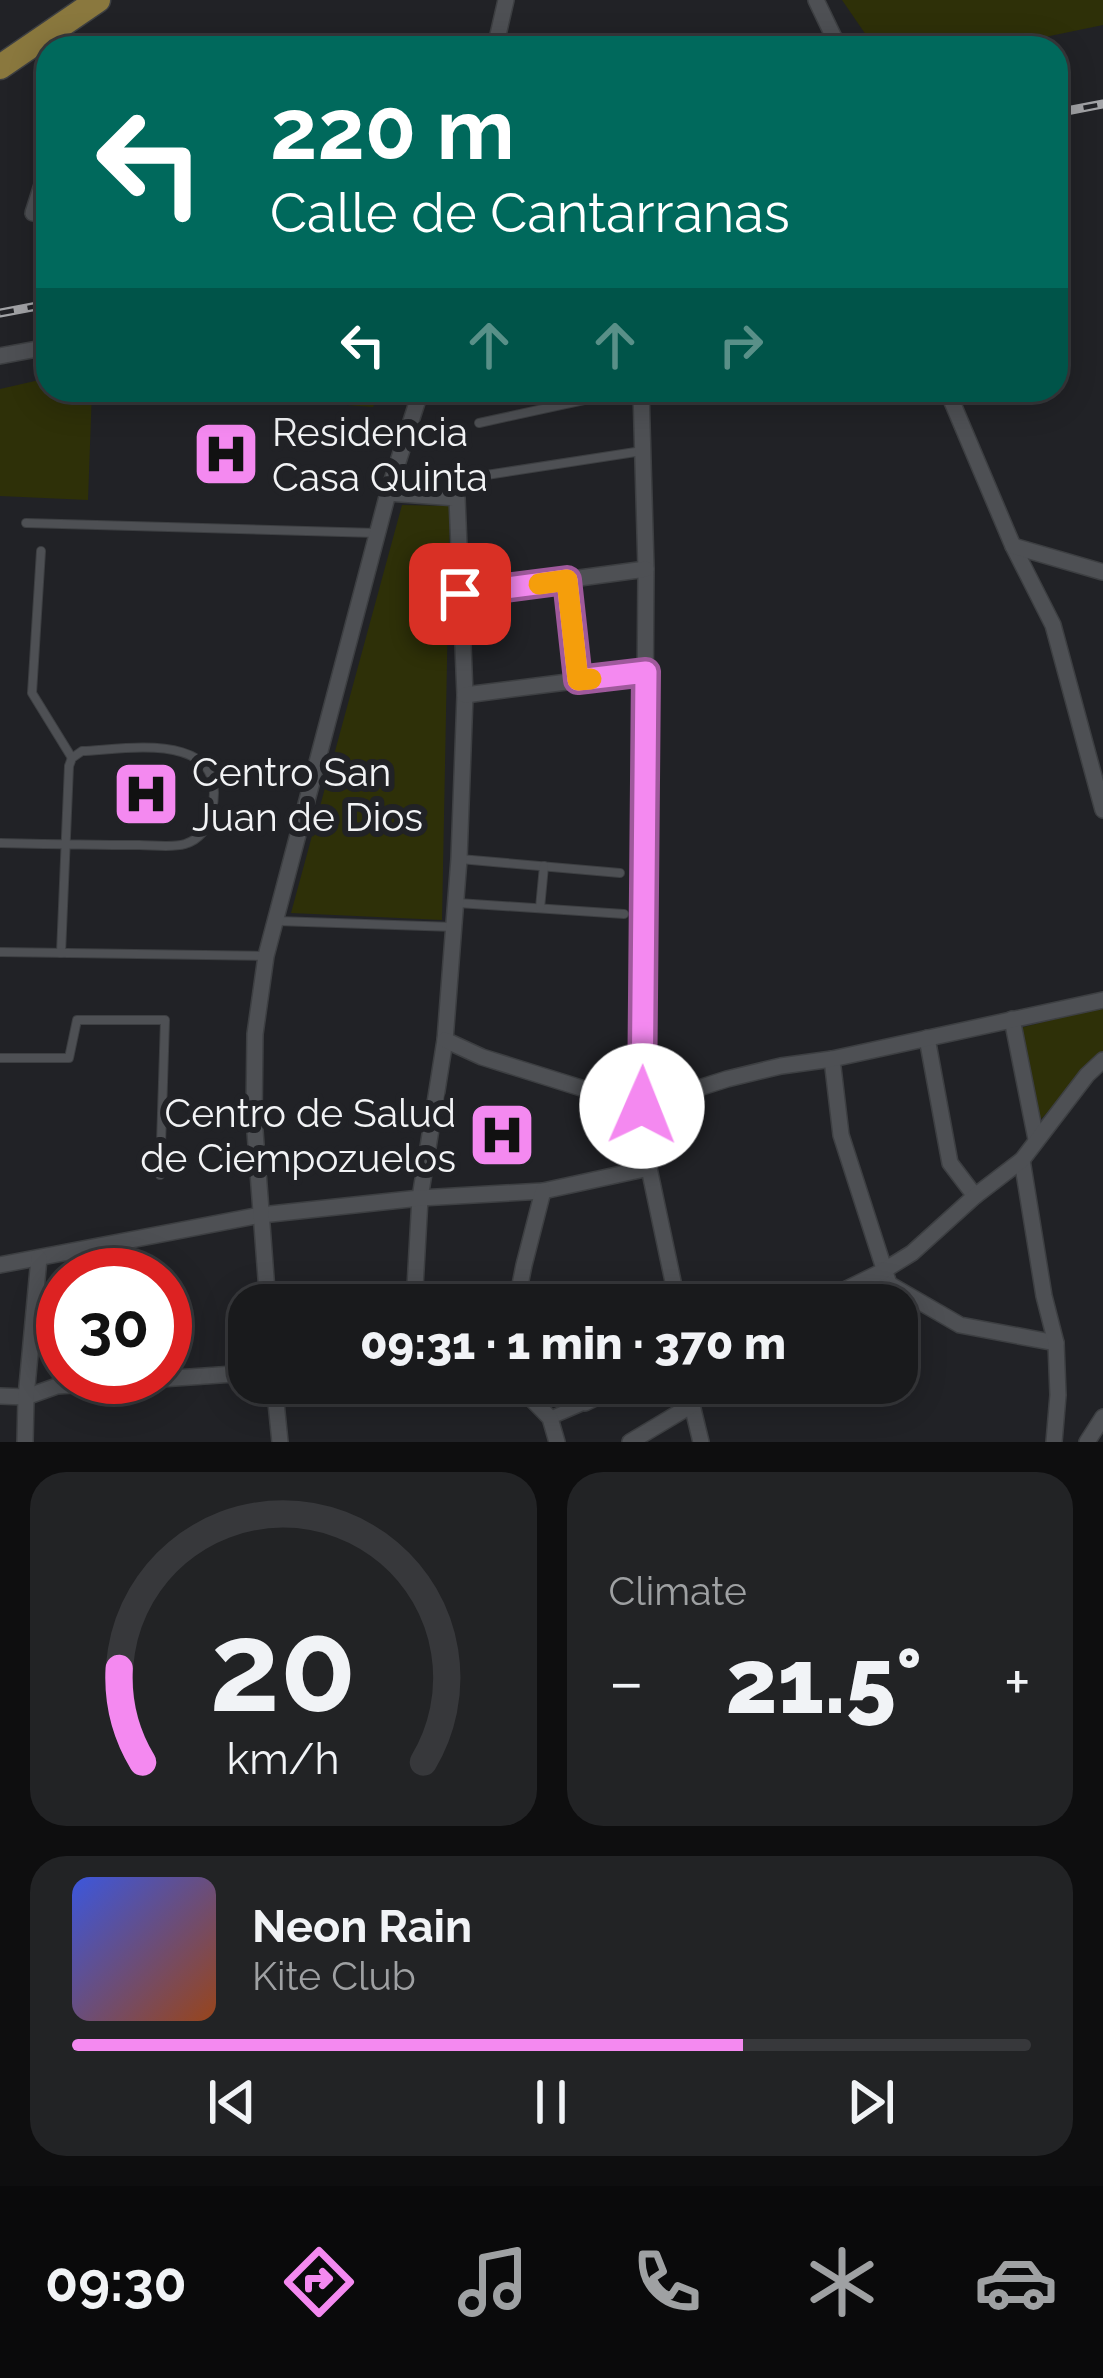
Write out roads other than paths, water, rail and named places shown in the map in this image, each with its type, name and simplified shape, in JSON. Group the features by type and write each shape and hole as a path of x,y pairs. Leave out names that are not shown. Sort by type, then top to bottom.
{"main road":[{"path":"46,36 98,0"},
{"path":"0,68 36,43"}],"street":[{"path":"498,36 506,0"},
{"path":"816,0 833,36"},
{"path":"33,213 36,204"},
{"path":"0,356 36,349"},
{"path":"266,1284 254,1118 254,1034 266,956 388,493 417,402"},
{"path":"641,402 646,569 642,1106 649,1168 674,1284"},
{"path":"952,402 1013,546 1053,625 1103,810"},
{"path":"388,493 457,498 465,695 457,903 445,1040 420,1198 415,1284"},
{"path":"1013,546 1103,572"},
{"path":"460,594 646,569"},
{"path":"567,580 578,680"},
{"path":"465,695 646,672"},
{"path":"445,1040 482,1057 642,1106 782,1066 1103,1000"},
{"path":"1012,1019 1036,1139"},
{"path":"927,1038 950,1163 975,1196"},
{"path":"832,1059 841,1135 889,1284 960,1325 1057,1343"},
{"path":"857,1284 912,1253 1022,1160 1103,1060"},
{"path":"1022,1160 1057,1343 1054,1442"},
{"path":"91,1248 261,1215 543,1191 649,1168"},
{"path":"521,1284 543,1191"},
{"path":"0,1265 36,1259"},
{"path":"26,1442 36,1290"},
{"path":"0,1396 26,1397 57,1386 228,1374"},
{"path":"276,1404 280,1442"},
{"path":"536,1404 550,1418 557,1442"},
{"path":"550,1418 583,1404"},
{"path":"630,1442 692,1406 700,1442"},
{"path":"1087,1442 1103,1417"}],"lane":[{"path":"479,423 575,402"},
{"path":"480,476 643,451"},
{"path":"26,523 378,533"},
{"path":"41,551 32,693 72,758"},
{"path":"0,843 64,845 183,845 207,829 214,783 209,770 190,753 160,748 82,751 72,758 68,766 64,845 61,953"},
{"path":"459,859 620,873"},
{"path":"540,908 544,866"},
{"path":"457,903 624,914"},
{"path":"275,920 454,927"},
{"path":"0,952 266,956"},
{"path":"0,1058 69,1058 76,1020 165,1020 160,1175"}],"railway":[{"path":"1068,111 1103,104"},
{"path":"0,313 36,306"}],"place":[{"name":"Residencia Casa Quinta","path":"226,454"},
{"name":"Centro San Juan de Dios","path":"146,794"},
{"name":"Centro de Salud de Ciempozuelos","path":"502,1135"}]}
